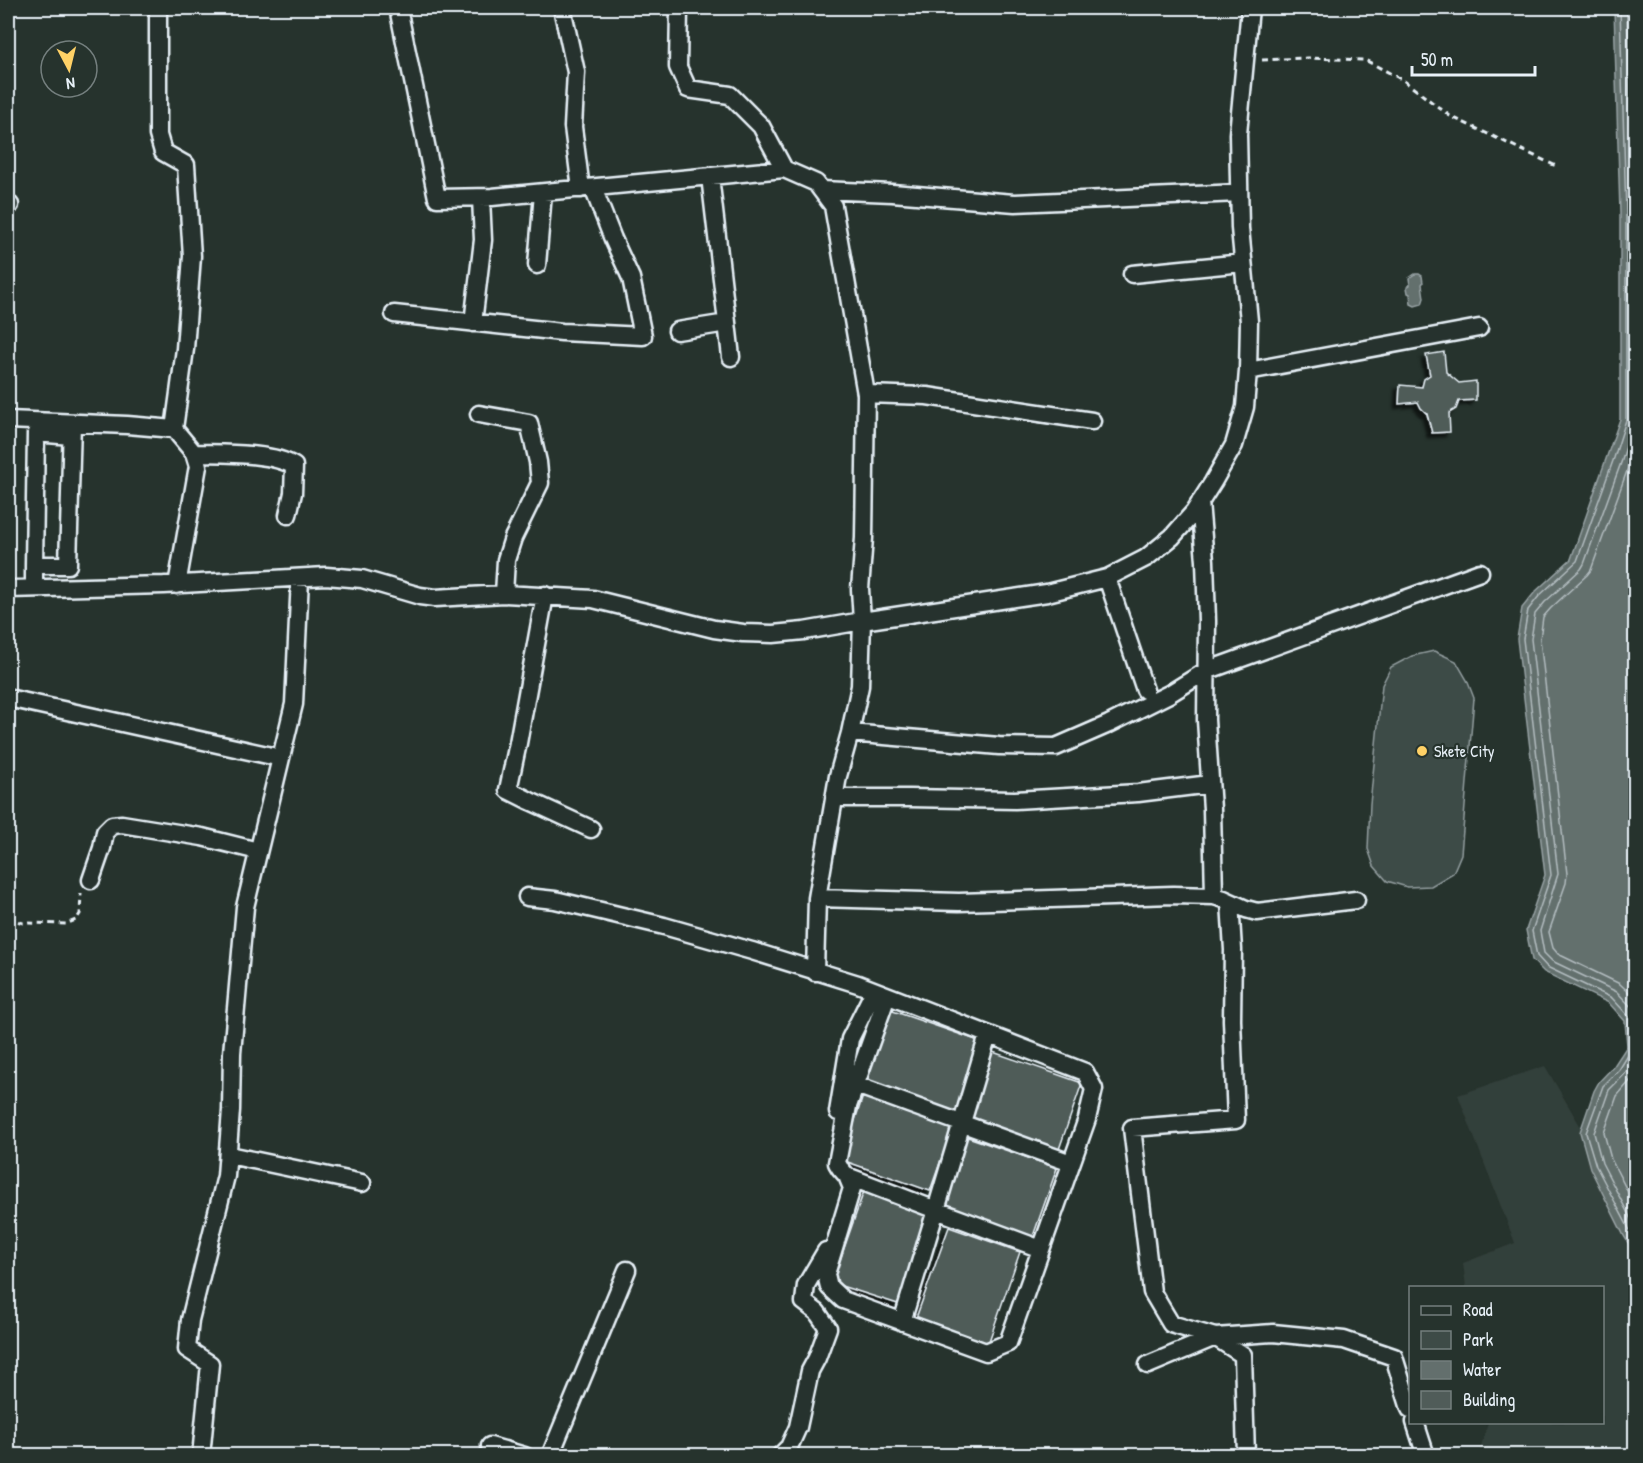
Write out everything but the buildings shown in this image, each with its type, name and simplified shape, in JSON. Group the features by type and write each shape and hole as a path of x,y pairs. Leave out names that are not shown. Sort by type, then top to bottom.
{"street":[{"path":"158,8 158,135 163,152 186,165 192,256 185,349 174,429"},
{"path":"398,8 437,198 481,198 784,169 816,183 833,206 866,394 864,538 860,589 862,621 860,686 838,777 817,898 815,972"},
{"path":"394,314 561,332 643,336 631,278 587,188 573,127 576,72 562,8"},
{"path":"679,8 678,67 688,89 730,94 761,126 784,169"},
{"path":"8,589 177,585 326,576 362,579 420,596 435,598 504,594 593,599 714,629 773,634 1047,593 1107,578 1146,558 1172,537 1200,502 1234,445 1245,407 1249,321 1243,263 1238,134 1250,8"},
{"path":"710,176 731,357"},
{"path":"821,190 1016,203 1239,193"},
{"path":"537,265 543,192"},
{"path":"473,323 483,240 481,198"},
{"path":"1132,273 1243,263"},
{"path":"676,331 727,323"},
{"path":"1248,371 1479,328"},
{"path":"866,394 927,396 1092,421"},
{"path":"479,414 529,423 538,462 540,483 513,538 506,560 504,594"},
{"path":"8,420 72,430"},
{"path":"34,588 36,433 127,424 174,429 194,453 198,466 177,585"},
{"path":"34,566 68,565 72,430"},
{"path":"194,453 257,456 294,466 293,493 288,515"},
{"path":"1200,502 1205,561 1206,720 1210,784 1222,899 1233,950 1232,1020 1236,1120 1132,1128 1152,1292 1171,1324 1215,1337 1243,1355 1246,1455"},
{"path":"850,733 999,746 1056,747 1170,694 1206,671 1480,572"},
{"path":"201,1455 210,1364 188,1349 190,1320 226,1176 229,1155 232,1053 245,906 294,704 300,578"},
{"path":"1107,578 1145,690"},
{"path":"545,596 508,790 591,829"},
{"path":"8,698 281,758"},
{"path":"834,798 1015,800 1138,793 1210,784"},
{"path":"91,880 105,832 112,825 122,824 202,837 258,851"},
{"path":"817,898 959,902 1141,896 1222,899 1257,912 1356,900"},
{"path":"527,897 555,900 664,927 858,984 1085,1072 1094,1089 1087,1119 1008,1343 986,1352 843,1300 829,1287 826,1274 852,1188 847,1176 837,1163 848,1106 881,994"},
{"path":"780,1455 789,1447 798,1427 810,1371 828,1328 818,1312 804,1302 806,1285 824,1256 840,1217 841,1198 834,1172 833,1150 850,1039 881,994"},
{"path":"902,1322 988,1035"},
{"path":"856,1085 1071,1163"},
{"path":"229,1155 362,1183"},
{"path":"847,1176 1041,1249"},
{"path":"550,1455 627,1270"},
{"path":"1148,1365 1215,1337 1273,1333 1344,1340 1394,1357 1409,1406"},
{"path":"1416,1424 1426,1455"},
{"path":"490,1446 525,1455"}],"path":[{"path":"1245,60 1307,58 1365,60 1403,80 1450,116 1558,167"},
{"path":"8,918 23,923 66,924 76,920 80,914 81,890 91,880"}],"shaded area":[{"path":"1545,1066 1635,1219 1635,1455 1470,1455 1479,1453 1488,1424 1604,1424 1604,1286 1466,1286 1463,1263 1515,1243 1458,1095"}],"green space":[{"name":"Skete City","path":"1434,651 1456,661 1474,698 1461,854 1453,873 1431,886 1407,887 1387,881 1374,866 1368,849 1370,804 1382,685 1391,667 1412,656"}],"water":[{"path":"1614,8 1636,8 1635,1254 1590,1168 1580,1132 1594,1091 1627,1046 1625,1021 1609,1003 1544,972 1532,960 1526,930 1545,875 1517,639 1522,608 1535,592 1571,559 1620,419 1620,213"},
{"path":"1415,274 1422,276 1424,298 1422,304 1415,306 1411,304 1407,287 1410,285 1409,278"}],"place":[{"name":"Skete City","path":"1422,751"}]}
